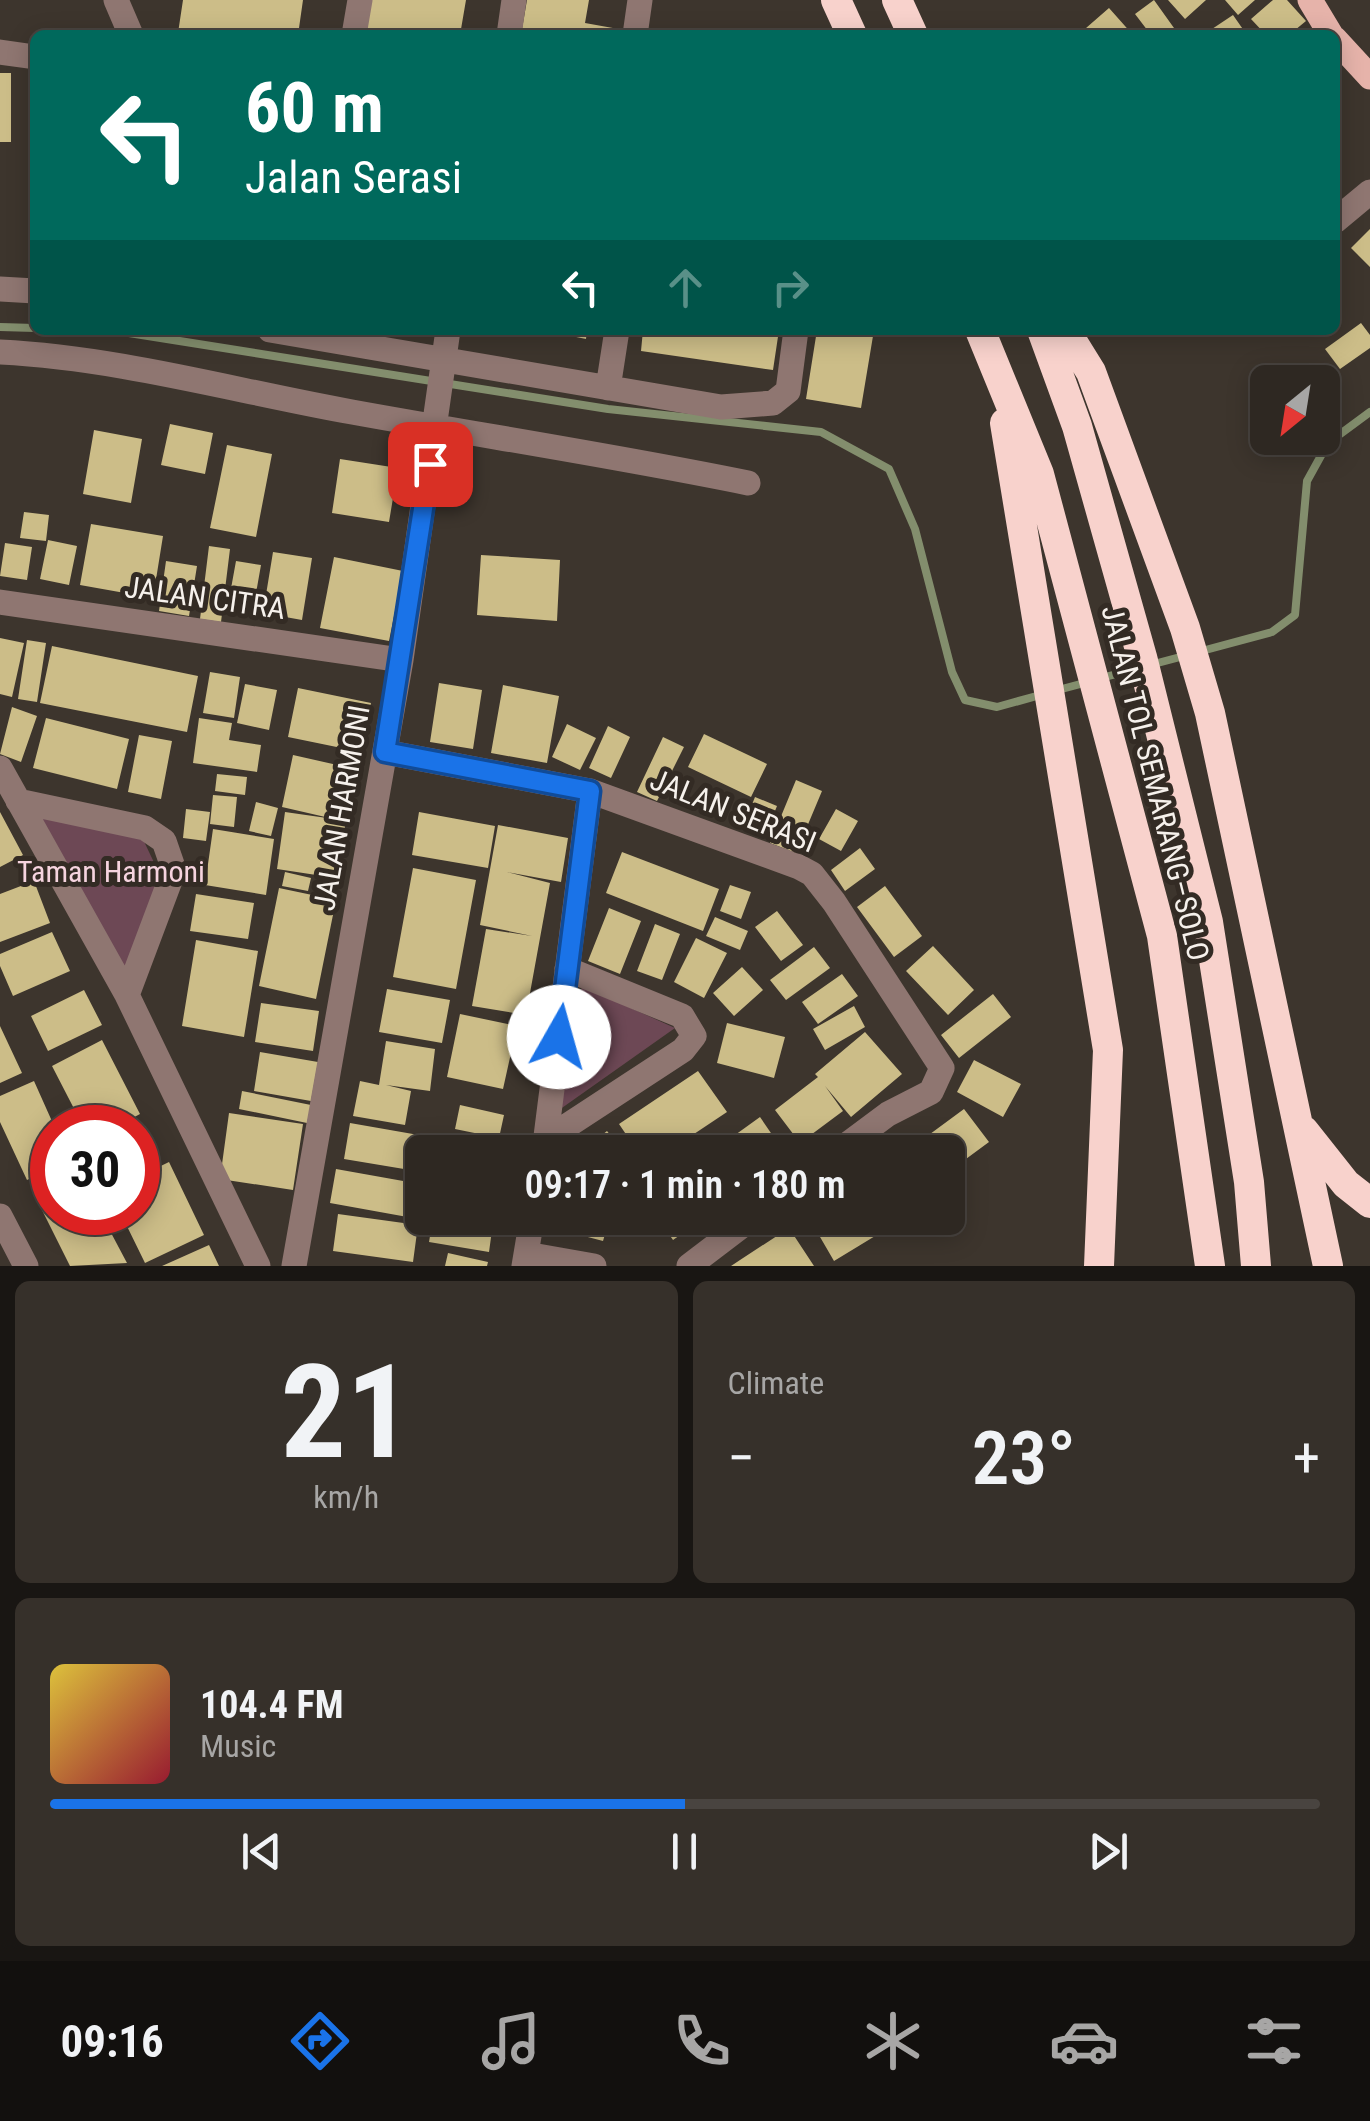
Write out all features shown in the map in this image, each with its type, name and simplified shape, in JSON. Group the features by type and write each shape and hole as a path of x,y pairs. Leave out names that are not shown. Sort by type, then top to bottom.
{"highway":[{"path":"836,0 850,30"},
{"path":"897,0 911,30"},
{"name":"JALAN TOL SEMARANG–SOLO","path":"982,335 1039,474 1162,936 1210,1266"},
{"name":"JALAN TOL SEMARANG–SOLO","path":"1044,335 1077,426 1142,657 1208,922 1249,1182 1256,1266"},
{"path":"1068,335 1092,372 1185,628 1210,713 1328,1266"},
{"path":"996,369 1108,1050 1099,1266"},
{"path":"1299,1125 1346,1184 1370,1203"}],"main road":[{"path":"1310,0 1329,30"},
{"path":"1340,45 1370,78"}],"street":[{"path":"116,0 130,30"},
{"path":"130,30 139,0"},
{"path":"355,30 360,0"},
{"path":"509,30 514,0"},
{"path":"637,30 640,0"},
{"path":"0,52 30,56"},
{"path":"1340,217 1370,192"},
{"path":"0,289 30,291"},
{"path":"296,335 443,363 722,406 772,403 788,391 795,335"},
{"name":"JALAN HARMONI","path":"294,1266 402,660 447,335"},
{"path":"608,388 616,335"},
{"path":"0,352 196,378 351,412 436,418 748,483"},
{"name":"JALAN CITRA","path":"0,602 402,660"},
{"name":"JALAN SERASI","path":"385,752 590,791 812,874 940,1061 942,1076 931,1092 888,1114 860,1135"},
{"path":"0,768 127,994 258,1266"},
{"path":"546,1135 590,791"},
{"path":"18,801 145,828 164,842 174,870 127,994"},
{"path":"561,1135 683,1050 694,1036 692,1026 682,1016 567,969"},
{"path":"0,1216 26,1266"},
{"path":"529,1235 524,1260 594,1266"},
{"path":"689,1266 730,1235"}],"green space":[{"name":"Taman Harmoni","path":"31,810 140,833 159,873 127,994"},
{"path":"582,986 675,1028 559,1110"}],"building":[{"path":"183,0 303,0 299,30 178,30"},
{"path":"369,0 466,0 461,30 364,30"},
{"path":"527,0 589,0 585,23 624,30 522,30"},
{"path":"1154,0 1175,30 1147,30 1135,14"},
{"path":"1168,0 1206,0 1185,19"},
{"path":"1225,0 1255,0 1238,15"},
{"path":"1273,0 1287,0 1306,21 1295,30 1261,30 1251,19"},
{"path":"1109,8 1129,30 1084,30"},
{"path":"1233,15 1244,30 1210,30"},
{"path":"0,73 11,73 11,142 0,142"},
{"path":"1370,229 1370,267 1351,248"},
{"path":"1361,323 1370,335 1370,348 1340,369 1325,349"},
{"path":"643,335 778,335 773,370 641,351"},
{"path":"816,335 873,335 861,408 806,399"},
{"path":"170,424 213,433 205,474 161,465"},
{"path":"94,430 142,439 131,503 83,494"},
{"path":"227,445 272,454 256,537 210,528"},
{"path":"340,459 398,468 389,522 332,513"},
{"path":"24,512 49,515 46,541 20,538"},
{"path":"91,524 163,536 153,598 80,585"},
{"path":"48,540 77,546 69,585 40,579"},
{"path":"5,543 32,547 27,580 0,576"},
{"path":"209,546 230,549 221,622 200,619"},
{"path":"273,552 312,558 302,620 263,613"},
{"path":"481,555 560,560 557,621 477,615"},
{"path":"334,557 403,571 389,641 320,628"},
{"path":"166,561 197,566 189,616 159,611"},
{"path":"236,561 261,565 253,610 228,605"},
{"path":"0,638 24,643 12,697 0,694"},
{"path":"27,640 46,643 37,702 18,699"},
{"path":"52,646 198,676 187,732 40,703"},
{"path":"210,672 240,677 234,718 203,713"},
{"path":"439,683 482,690 473,749 430,742"},
{"path":"245,684 277,690 269,730 237,723"},
{"path":"503,685 559,696 547,763 491,753"},
{"path":"298,688 371,703 361,752 288,737"},
{"path":"12,707 37,716 21,762 0,754"},
{"path":"46,718 129,739 117,789 33,768"},
{"path":"199,718 232,723 229,740 261,745 257,772 193,763"},
{"path":"567,724 596,738 580,770 552,757"},
{"path":"608,726 630,737 611,778 589,768"},
{"path":"704,734 767,764 751,797 688,767"},
{"path":"139,735 172,741 161,799 128,792"},
{"path":"663,737 684,747 657,801 637,792"},
{"path":"293,755 355,769 336,878 277,869 285,812 334,819 282,807"},
{"path":"217,774 247,777 245,795 215,791"},
{"path":"796,780 822,791 796,853 770,843"},
{"path":"213,795 237,797 234,827 210,824"},
{"path":"755,797 777,806 765,836 743,827"},
{"path":"256,802 278,808 271,836 249,831"},
{"path":"186,809 210,812 206,841 183,838"},
{"path":"836,809 858,821 841,851 819,839"},
{"path":"0,812 23,855 0,867"},
{"path":"419,812 495,826 488,868 412,855"},
{"path":"498,825 568,838 561,882 507,872 550,883 526,1015 472,1006 486,929 532,936 480,925"},
{"path":"213,829 274,839 266,895 205,885"},
{"path":"860,848 875,869 845,891 831,870"},
{"path":"622,852 719,889 703,931 606,893"},
{"path":"413,868 476,880 456,989 393,977"},
{"path":"285,872 311,878 308,891 282,886"},
{"path":"34,881 50,923 0,942 0,894"},
{"path":"730,885 751,892 741,919 720,911"},
{"path":"885,886 922,936 894,957 857,907"},
{"path":"279,888 336,900 316,999 259,986"},
{"path":"196,894 254,903 248,939 190,931"},
{"path":"609,908 641,921 620,974 588,961"},
{"path":"777,911 803,945 781,961 755,927"},
{"path":"715,917 748,931 740,950 706,936"},
{"path":"655,924 680,934 662,980 637,971"},
{"path":"52,932 70,971 13,996 0,966 0,954"},
{"path":"696,938 727,953 704,998 674,982"},
{"path":"196,940 258,951 244,1037 182,1026"},
{"path":"933,946 974,990 948,1015 906,971"},
{"path":"814,947 830,968 786,1000 770,980"},
{"path":"742,967 763,990 734,1016 713,993"},
{"path":"842,974 858,996 818,1024 802,1002"},
{"path":"387,989 450,1000 442,1043 379,1032"},
{"path":"84,990 102,1025 48,1051 31,1016"},
{"path":"993,994 1011,1017 959,1058 941,1035"},
{"path":"261,1003 319,1011 313,1051 255,1042"},
{"path":"854,1006 865,1027 825,1050 813,1029"},
{"path":"460,1014 517,1026 503,1089 447,1077"},
{"path":"727,1023 785,1037 774,1078 717,1063"},
{"path":"0,1026 22,1073 0,1083"},
{"path":"865,1032 902,1074 851,1117 825,1086 843,1111 811,1135 794,1135 775,1110 818,1077 815,1074"},
{"path":"102,1040 135,1105 72,1105 52,1066"},
{"path":"386,1041 435,1049 430,1091 386,1085 411,1091 405,1125 353,1116 360,1081 379,1085"},
{"path":"260,1052 318,1062 311,1101 254,1091"},
{"path":"974,1060 1021,1084 1003,1117 957,1092"},
{"path":"698,1071 727,1112 692,1135 626,1135 619,1124"},
{"path":"34,1081 45,1105 30,1105 27,1180 0,1122 0,1096"},
{"path":"242,1091 311,1105 307,1123 239,1109"},
{"path":"460,1105 504,1115 500,1135 455,1129"},
{"path":"964,1109 989,1142 965,1160 965,1135 929,1135"},
{"path":"229,1113 303,1124 293,1190 220,1179"},
{"path":"760,1117 772,1135 735,1135"},
{"path":"350,1123 419,1135 405,1135 405,1169 344,1159"},
{"path":"169,1162 204,1235 145,1263 131,1235 160,1235 160,1166"},
{"path":"336,1169 405,1181 405,1217 330,1203"},
{"path":"338,1214 405,1223 405,1235 417,1235 413,1262 333,1251"},
{"path":"54,1235 112,1235 127,1263 70,1266"},
{"path":"430,1235 491,1235 489,1252 429,1242"},
{"path":"580,1235 605,1235 603,1241"},
{"path":"778,1235 794,1235 814,1266 731,1266"},
{"path":"819,1235 877,1235 834,1261"},
{"path":"209,1245 219,1266 162,1266"},
{"path":"448,1253 488,1262 487,1266 445,1266"}],"waterway":[{"path":"0,327 30,328"},
{"path":"142,335 608,409 821,432 889,469 915,529 952,672 965,700 997,707 1044,694"},
{"path":"1198,652 1272,632 1295,615 1307,481 1328,443 1370,412"},
{"path":"1150,665 1184,656"},
{"path":"1101,678 1136,669"},
{"path":"1058,690 1088,682"}],"route":[{"path":"430,464 385,752 590,791 559,1037"}]}
